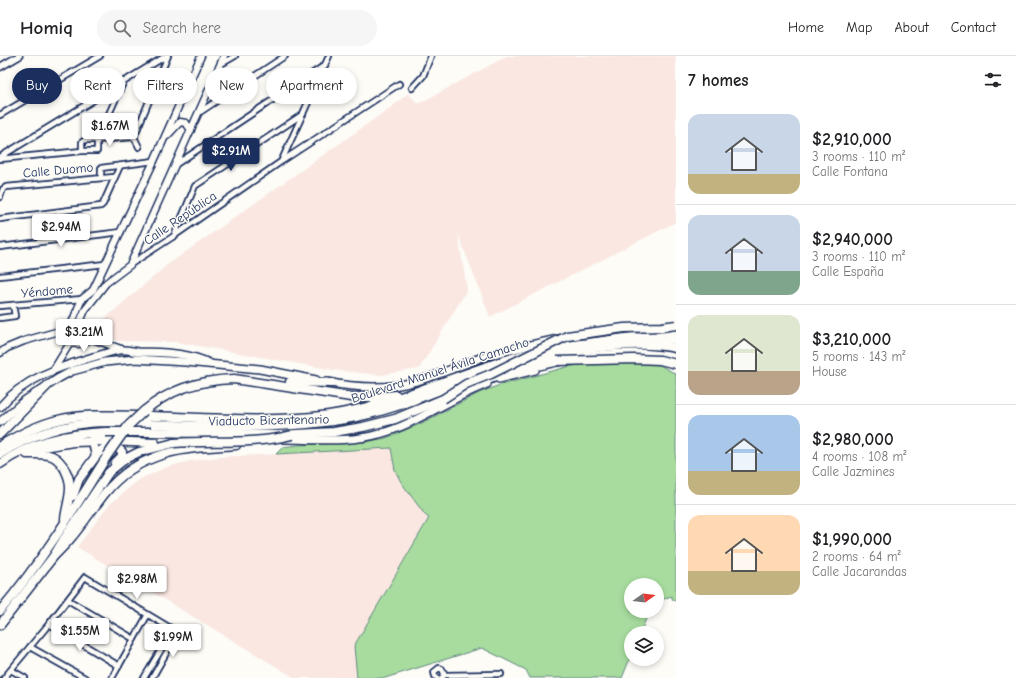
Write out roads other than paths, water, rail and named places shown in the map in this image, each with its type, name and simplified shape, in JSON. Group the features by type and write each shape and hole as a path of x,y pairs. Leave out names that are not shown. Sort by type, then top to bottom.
{"highway":[{"path":"443,399 466,384 491,374 567,336 624,328 676,325"},
{"name":"Boulevard Manuel Ávila Camacho","path":"0,446 48,423 86,416 296,418 355,411 381,404 513,357 551,348 633,337 676,340"},
{"name":"Boulevard Manuel Ávila Camacho","path":"0,454 16,444 47,431 86,423 102,422 213,426 281,426 315,424 342,420 381,411 485,372 553,355 634,344 676,348"},
{"name":"Viaducto Bicentenario","path":"0,464 20,452 49,441 65,436 92,432 292,434 334,432 395,419 495,377 556,361 595,355 626,354 654,355 676,359"},
{"path":"556,361 640,359 665,360 676,364"},
{"path":"0,611 26,579 128,426 155,401 184,387 200,382 234,379 259,379 300,384 332,383"},
{"path":"234,379 363,398 412,393"},
{"path":"0,434 48,385"},
{"path":"31,449 107,440 133,443 251,442 274,439 292,434"},
{"path":"53,556 70,539 106,492 132,467 148,459 175,451 200,447 259,444 282,439"},
{"path":"73,443 94,447 107,440"},
{"path":"0,625 53,556 110,472 125,459 139,452 174,443"},
{"path":"94,447 96,456"},
{"path":"64,521 70,508 79,479 100,450 108,448 118,449 122,454 121,458 106,472 96,491"},
{"path":"21,454 44,454 52,456 62,465 69,478 70,488 64,521"}],"main road":[{"name":"Boulevard Manuel Ávila Camacho","path":"0,422 24,401 72,371 105,362 135,359 260,369 356,387 378,388 417,381 482,358 549,341 632,331 674,332"},
{"path":"0,406 19,390 43,374 54,369 121,349 136,352 165,352 200,358 213,365"},
{"name":"Boulevard Manuel Ávila Camacho","path":"0,467 31,449 74,436 89,435 107,440 193,436 282,439 343,439 378,435 418,418 476,388 500,379 581,360 633,356 676,359"},
{"path":"661,358 676,367"}],"street":[{"path":"0,67 19,56"},
{"path":"0,115 100,56"},
{"path":"125,80 167,56"},
{"path":"139,147 134,137 167,56"},
{"path":"54,369 70,343 70,328 82,299 93,290 154,161 201,56"},
{"path":"130,264 224,56"},
{"path":"221,64 235,56"},
{"path":"200,112 285,56"},
{"path":"282,160 329,56"},
{"path":"412,88 423,76 431,56"},
{"path":"175,165 325,65"},
{"name":"Calle República","path":"0,353 7,348 30,338 70,328 80,322 86,310 106,283 130,264 174,236 282,160 398,84"},
{"path":"0,158 87,104"},
{"path":"0,158 97,151 96,140 113,104"},
{"path":"174,236 195,186 303,114"},
{"path":"163,140 180,122 186,123 191,130"},
{"path":"82,151 83,140 134,137"},
{"path":"0,219 101,206 120,166 154,161"},
{"name":"Calle Duomo","path":"101,177 101,168 120,166"},
{"name":"Calle Duomo","path":"0,197 3,189 6,187 114,177"},
{"path":"0,247 120,232"},
{"path":"0,276 105,264"},
{"name":"Yéndome","path":"0,318 15,316 13,306 82,299"},
{"path":"0,306 13,306"},
{"path":"80,322 90,338 121,349"},
{"path":"70,343 81,344 88,341 90,338"},
{"path":"0,348 7,348"},
{"path":"4,678 49,624 85,577 175,632"},
{"path":"68,600 134,639"},
{"path":"112,678 147,616"},
{"path":"49,624 119,666"},
{"path":"144,678 175,632"},
{"path":"152,678 175,632"},
{"path":"30,647 85,678"},
{"path":"437,678 434,674 437,669 442,669 442,676 501,674"},
{"path":"11,670 25,678"}]}
